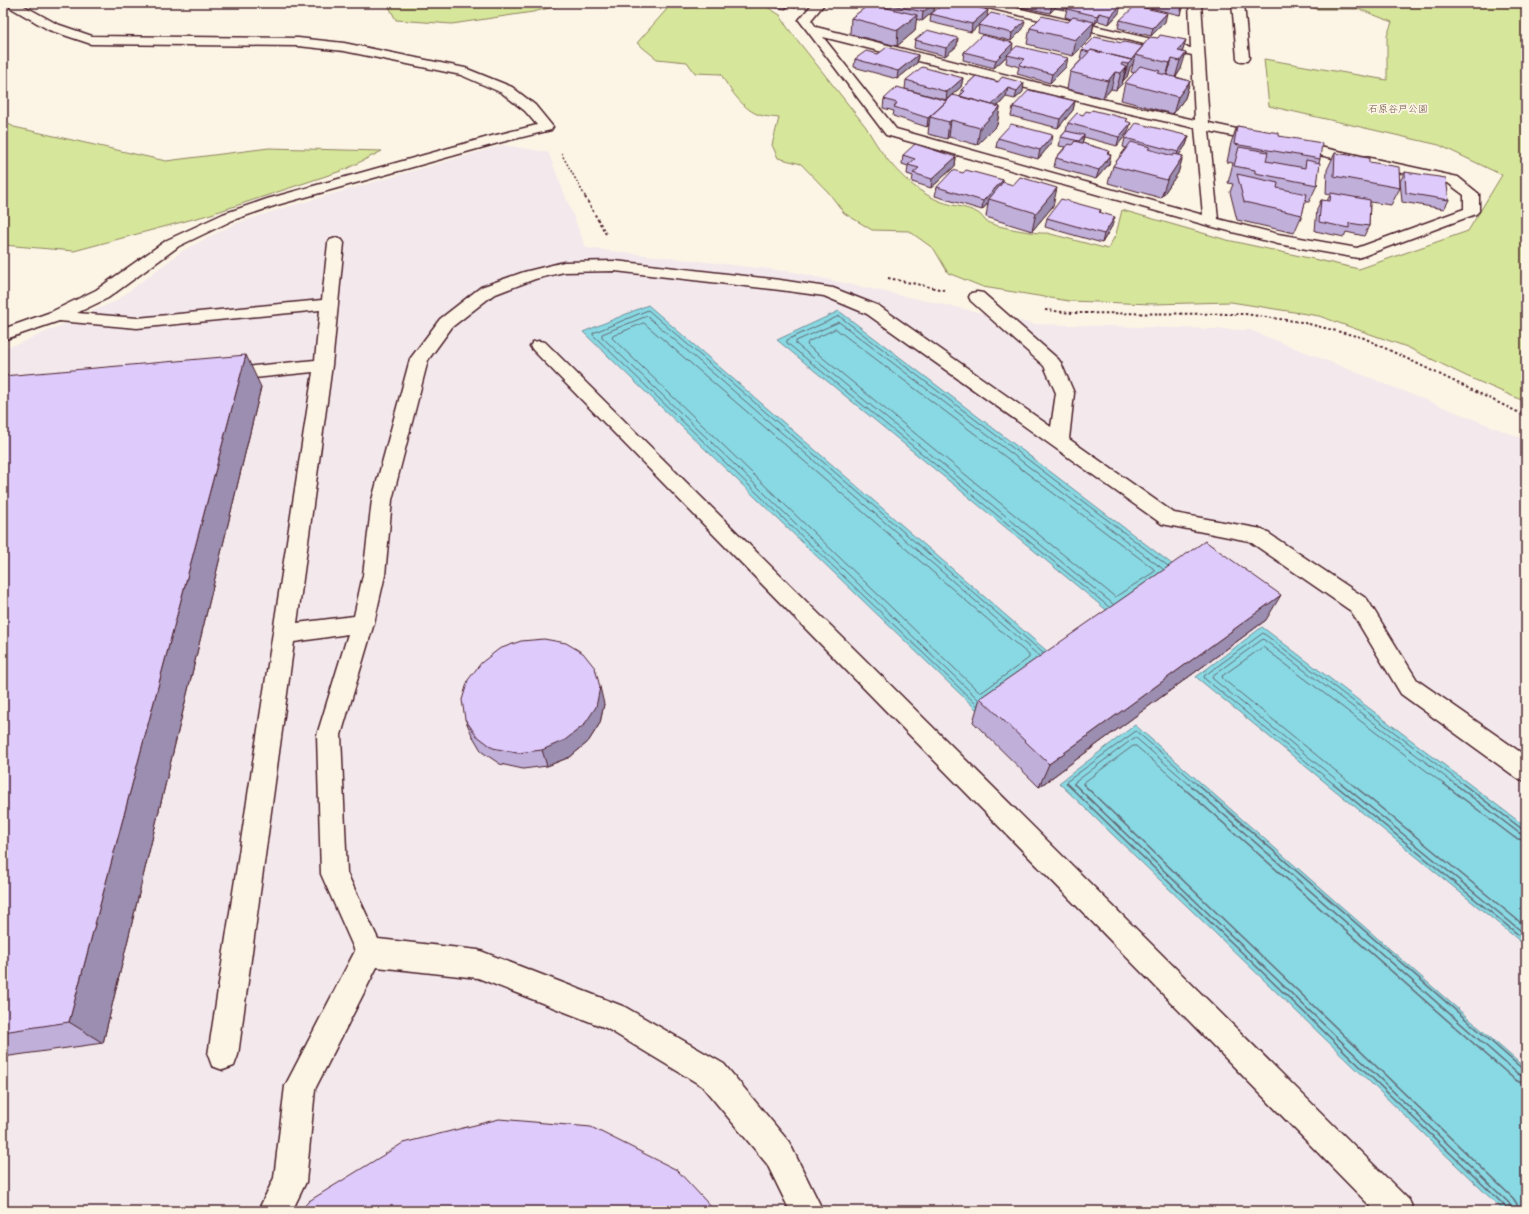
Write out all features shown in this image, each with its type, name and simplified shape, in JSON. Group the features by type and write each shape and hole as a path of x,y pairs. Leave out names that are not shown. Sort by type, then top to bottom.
{"street":[{"path":"3,335 58,316 102,294 173,243 228,217 272,202 497,139 546,127 530,108 507,90 465,72 344,47 298,42 91,40 53,27 10,3"},
{"path":"812,30 1106,104 1453,180 1472,194 1471,211 1358,253 1278,239 1211,222 891,132 812,30 805,20 819,3"},
{"path":"980,3 1198,53"},
{"path":"1195,3 1202,125 1211,222"},
{"path":"1238,3 1243,58"},
{"path":"223,1055 324,365 336,243"},
{"path":"370,952 334,874 329,735 362,623 374,575 382,500 419,359 446,323 487,291 530,275 564,267 615,266 827,292 873,310 1169,519 1255,534 1359,605 1409,687 1526,770"},
{"path":"977,297 1052,364 1064,393 1059,442"},
{"path":"58,316 137,323 329,304"},
{"path":"539,346 1398,1211"},
{"path":"206,377 324,365"},
{"path":"284,634 362,623"},
{"path":"274,1211 290,1182 300,1086 370,952"},
{"path":"370,952 478,964 615,1017 713,1075 778,1153 807,1211"}],"shaded area":[{"path":"503,145 548,152 586,248 793,272 1034,324 1250,330 1526,440 1526,1211 3,1211 3,348 18,344 116,301 182,251 232,225 280,209"}],"green space":[{"path":"387,3 570,3 533,12 452,24 396,20"},
{"name":"石原谷戸公園","path":"648,3 761,3 780,15 787,27 866,127 879,149 904,178 924,193 935,199 974,211 987,222 992,224 1025,231 1047,233 1108,249 1116,234 1122,210 1227,240 1359,269 1468,231 1502,175 1439,145 1269,106 1264,59 1387,80 1387,36 1392,22 1359,9 1316,9 1298,3 1526,3 1526,402 1466,376 1407,347 1319,316 1231,302 1153,304 1069,301 983,287 948,273 934,249 909,231 872,230 844,213 829,193 801,164 778,158 772,145 779,118 759,115 746,107 731,91 721,74 695,73 687,62 657,59 637,43 667,9"},
{"path":"3,121 14,127 166,161 269,148 382,151 344,170 208,215 74,251 3,245"}],"water":[{"path":"648,305 1055,658 979,712 583,332"},
{"path":"839,311 1181,571 1115,617 777,340"},
{"path":"1262,627 1526,827 1526,946 1196,677"},
{"path":"1135,725 1526,1069 1526,1211 1504,1211 1059,783"}],"building":[{"path":"883,3 934,3 923,12"},
{"path":"944,3 962,6 964,4 988,10 972,24 931,14"},
{"path":"1042,3 1053,3 1052,5"},
{"path":"1073,3 1113,3 1121,5 1111,16 1099,13 1097,16 1067,9"},
{"path":"1166,3 1185,3 1182,6"},
{"path":"870,4 917,15 898,30 851,18"},
{"path":"1135,6 1167,13 1153,28 1120,20"},
{"path":"991,13 1025,21 1012,33 979,25"},
{"path":"1042,16 1068,22 1073,17 1094,22 1076,40 1030,28"},
{"path":"927,30 958,38 946,48 915,40"},
{"path":"982,35 1013,43 996,60 964,52"},
{"path":"1160,35 1186,40 1178,51 1186,53 1180,61 1172,59 1170,63 1135,55 1150,37 1158,38"},
{"path":"1095,37 1143,46 1131,60 1091,50 1089,52 1082,50"},
{"path":"1017,46 1068,58 1052,74 1019,65 1025,59 1007,55"},
{"path":"887,47 918,55 898,71 855,59 866,51 878,54"},
{"path":"1091,50 1132,60 1128,64 1122,63 1121,65 1126,67 1121,73 1115,72 1108,81 1070,72"},
{"path":"1140,66 1160,71 1158,73 1190,81 1178,97 1125,83"},
{"path":"922,67 963,78 947,92 906,80"},
{"path":"976,76 998,82 1002,77 1024,83 1017,91 1008,88 992,105 960,96 965,91 961,90"},
{"path":"897,87 947,101 928,118 894,107 897,103 884,99"},
{"path":"1029,90 1075,101 1060,119 1013,107"},
{"path":"953,95 1000,107 980,128 951,120 949,122 930,117"},
{"path":"1092,110 1128,119 1126,121 1131,123 1119,137 1068,123 1077,113 1083,115 1086,111 1090,112"},
{"path":"1136,123 1189,136 1178,152 1125,138"},
{"path":"1011,124 1053,135 1040,150 998,138"},
{"path":"1237,126 1279,133 1279,136 1322,143 1320,159 1234,144"},
{"path":"1066,131 1084,135 1079,141 1061,137"},
{"path":"1075,141 1109,151 1107,153 1111,155 1099,170 1056,158 1069,144 1072,145"},
{"path":"1131,142 1150,147 1148,149 1173,156 1174,154 1183,156 1167,180 1113,166"},
{"path":"915,144 956,157 932,179 913,173 919,168 908,165 915,159 903,155"},
{"path":"1239,147 1268,152 1266,161 1305,168 1306,160 1320,163 1317,185 1255,173 1255,170 1234,166"},
{"path":"1335,153 1369,158 1369,162 1399,167 1400,188 1334,176"},
{"path":"953,170 963,173 966,170 1003,180 983,201 937,187"},
{"path":"1405,172 1446,178 1449,200 1406,193"},
{"path":"1237,174 1278,183 1277,188 1307,194 1302,215 1244,202"},
{"path":"1020,177 1057,188 1036,213 989,199 1003,182 1013,185"},
{"path":"1331,193 1370,200 1369,226 1349,223 1349,228 1319,222 1321,200 1330,201"},
{"path":"1061,199 1101,210 1099,212 1115,217 1104,234 1047,218"},
{"path":"246,355 69,1022 3,1032 3,376"},
{"path":"1205,541 1281,595 1049,764 980,698"},
{"path":"544,639 566,643 583,653 595,668 600,687 596,707 584,725 565,740 542,750 517,753 493,748 476,735 465,719 462,700 468,680 481,663 499,649 521,641"},
{"path":"499,1119 591,1127 677,1170 715,1211 300,1211 309,1201 403,1143"}]}
